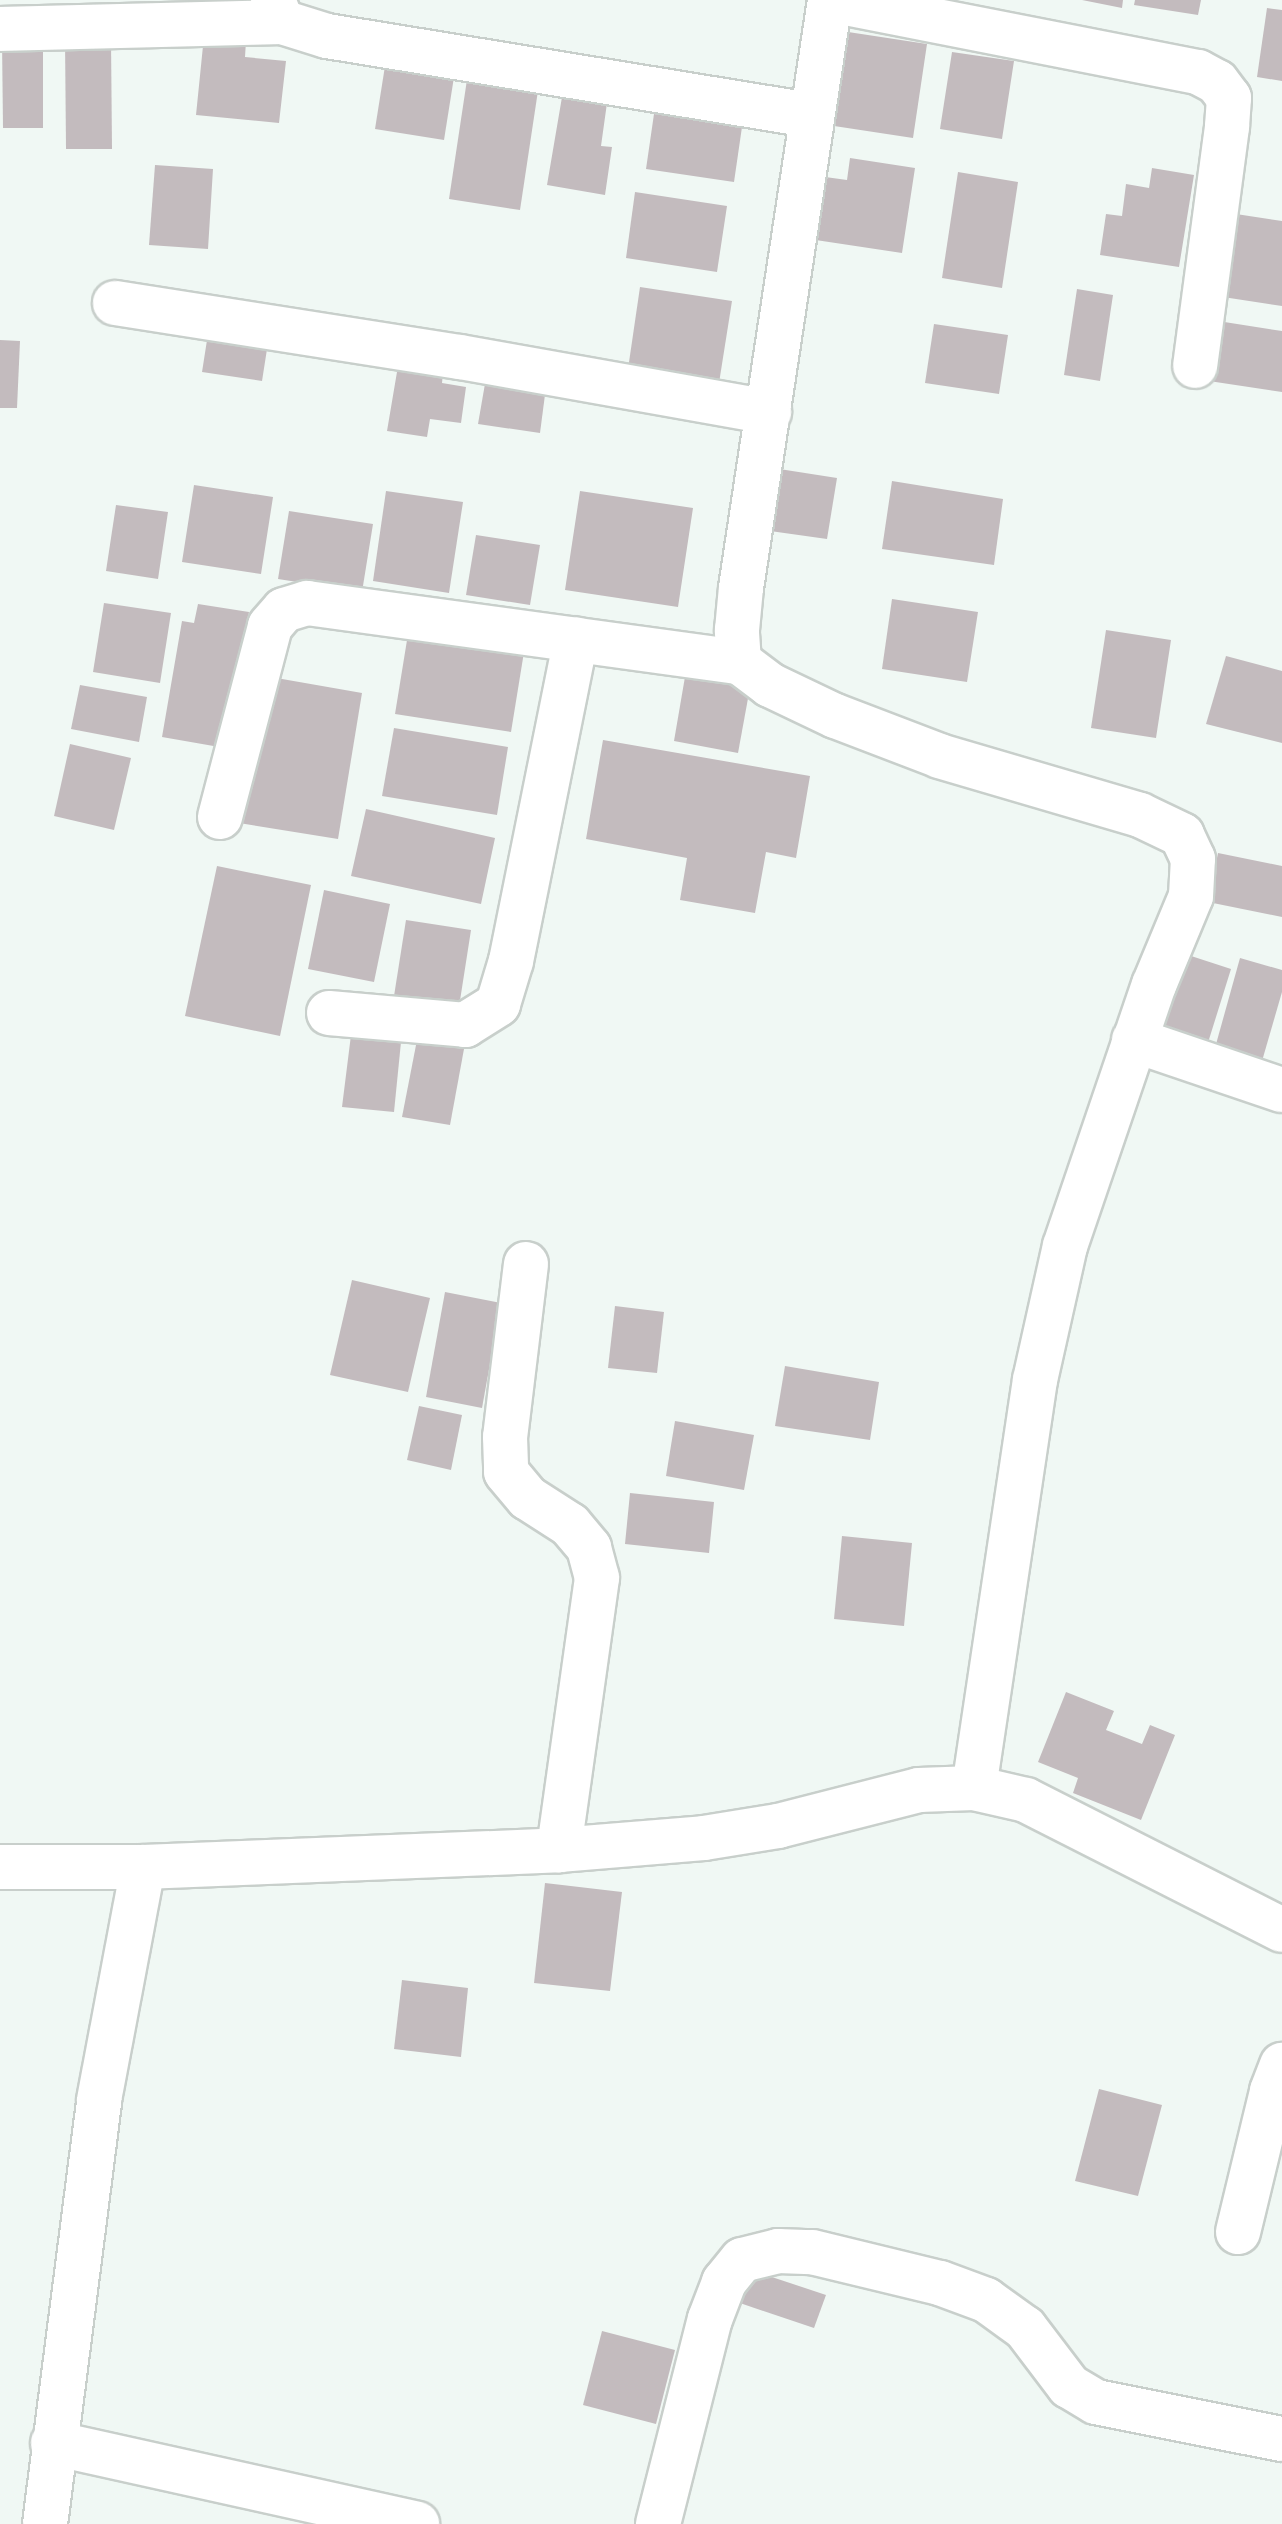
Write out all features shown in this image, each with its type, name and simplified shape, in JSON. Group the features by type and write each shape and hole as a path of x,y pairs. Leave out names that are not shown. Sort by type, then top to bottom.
{"street":[{"path":"739,662 737,630 741,588 830,0 1198,72 1217,82 1229,98 1227,127 1195,366"},
{"path":"0,29 277,11 327,36 811,115"},
{"path":"115,303 460,357 769,412"},
{"path":"220,817 270,626 284,610 307,603 739,662 770,685 835,716 940,756 1140,815 1182,835 1193,859 1191,896 1134,1040 1065,1246 1038,1365 974,1788"},
{"path":"329,1013 465,1025 498,1004 511,961 576,640"},
{"path":"1134,1040 1282,1090"},
{"path":"526,1264 505,1437 506,1472 528,1498 570,1525 589,1548 597,1578 559,1850"},
{"path":"0,1867 143,1867 559,1850 704,1838 778,1826 919,1790 974,1788 1026,1800 1282,1930"},
{"path":"45,2524 99,2100 143,1867"},
{"path":"1238,2232 1272,2091 1282,2065"},
{"path":"658,2524 710,2319 724,2282 742,2260 778,2251 812,2252 940,2283 986,2300 1025,2328 1069,2386 1096,2402 1282,2439"},
{"path":"53,2443 417,2524"}],"building":[{"path":"1082,0 1123,0 1122,8"},
{"path":"1135,0 1201,0 1198,15 1134,5"},
{"path":"1267,8 1282,10 1282,81 1257,77"},
{"path":"835,30 927,44 913,138 821,124"},
{"path":"204,36 246,41 245,57 286,61 279,123 196,115"},
{"path":"65,39 111,39 112,149 66,149"},
{"path":"2,40 43,40 43,128 3,128"},
{"path":"952,52 1014,61 1002,139 940,129"},
{"path":"385,66 454,77 444,140 375,129"},
{"path":"468,73 539,84 520,210 449,199"},
{"path":"562,97 607,103 601,146 612,147 605,195 547,185"},
{"path":"654,114 742,127 734,182 646,169"},
{"path":"850,158 915,168 902,253 809,239 818,176 847,180"},
{"path":"155,165 213,169 208,249 149,245"},
{"path":"1152,168 1194,175 1179,267 1100,255 1106,214 1122,216 1126,184 1149,188"},
{"path":"958,172 1018,182 1002,288 942,278"},
{"path":"635,192 727,206 717,272 626,258"},
{"path":"1236,214 1282,221 1282,306 1223,297"},
{"path":"640,287 732,301 719,383 628,369"},
{"path":"1077,289 1113,295 1100,381 1064,375"},
{"path":"210,321 270,330 262,381 202,372"},
{"path":"1218,321 1282,331 1282,392 1209,381"},
{"path":"934,324 1008,335 999,394 925,383"},
{"path":"0,340 20,341 17,408 0,408"},
{"path":"398,366 443,373 442,383 466,387 461,423 430,419 427,437 387,431"},
{"path":"486,378 546,387 540,433 478,424"},
{"path":"773,468 837,478 827,539 763,530"},
{"path":"892,481 1003,499 994,565 882,549"},
{"path":"194,485 273,497 261,574 182,562"},
{"path":"386,491 463,502 449,593 373,581"},
{"path":"580,491 693,508 678,607 565,590"},
{"path":"116,505 168,512 158,579 106,571"},
{"path":"289,511 373,524 362,592 278,579"},
{"path":"476,535 540,545 530,605 466,595"},
{"path":"892,599 978,612 967,682 882,669"},
{"path":"104,603 171,613 160,683 93,672"},
{"path":"198,604 249,612 225,748 162,737 182,621 194,623"},
{"path":"1106,630 1171,640 1156,738 1091,728"},
{"path":"408,634 524,652 511,732 395,714"},
{"path":"1226,656 1282,671 1282,743 1206,724"},
{"path":"686,671 751,682 738,753 674,741"},
{"path":"265,676 362,693 338,839 239,823"},
{"path":"80,685 147,697 139,742 71,729"},
{"path":"394,728 508,747 497,815 382,796"},
{"path":"603,740 810,776 796,858 766,852 755,913 680,900 687,858 586,839"},
{"path":"70,744 131,758 114,830 54,816"},
{"path":"366,809 495,838 481,904 351,876"},
{"path":"1218,853 1282,866 1282,917 1208,902"},
{"path":"217,866 311,885 280,1036 185,1016"},
{"path":"324,890 390,904 374,982 308,969"},
{"path":"406,920 471,930 459,1007 394,996"},
{"path":"1185,954 1231,969 1206,1049 1160,1035"},
{"path":"1240,958 1282,970 1282,992 1260,1068 1213,1055"},
{"path":"352,1027 402,1032 394,1112 342,1107"},
{"path":"417,1040 464,1049 450,1125 402,1117"},
{"path":"352,1280 430,1298 408,1392 330,1375"},
{"path":"445,1292 501,1303 482,1408 426,1397"},
{"path":"615,1306 664,1312 657,1373 608,1368"},
{"path":"785,1366 879,1382 870,1440 775,1426"},
{"path":"419,1406 462,1415 451,1470 407,1460"},
{"path":"675,1421 754,1435 744,1490 666,1476"},
{"path":"630,1493 714,1502 709,1553 625,1544"},
{"path":"842,1536 912,1543 904,1626 834,1619"},
{"path":"1066,1692 1114,1711 1106,1730 1142,1744 1150,1725 1175,1735 1141,1820 1073,1793 1078,1778 1038,1762"},
{"path":"545,1883 622,1892 610,1991 534,1983"},
{"path":"402,1980 468,1988 461,2057 394,2049"},
{"path":"1099,2089 1162,2105 1138,2196 1075,2181"},
{"path":"742,2267 826,2295 814,2328 731,2300"},
{"path":"602,2331 675,2350 656,2424 583,2405"}]}
